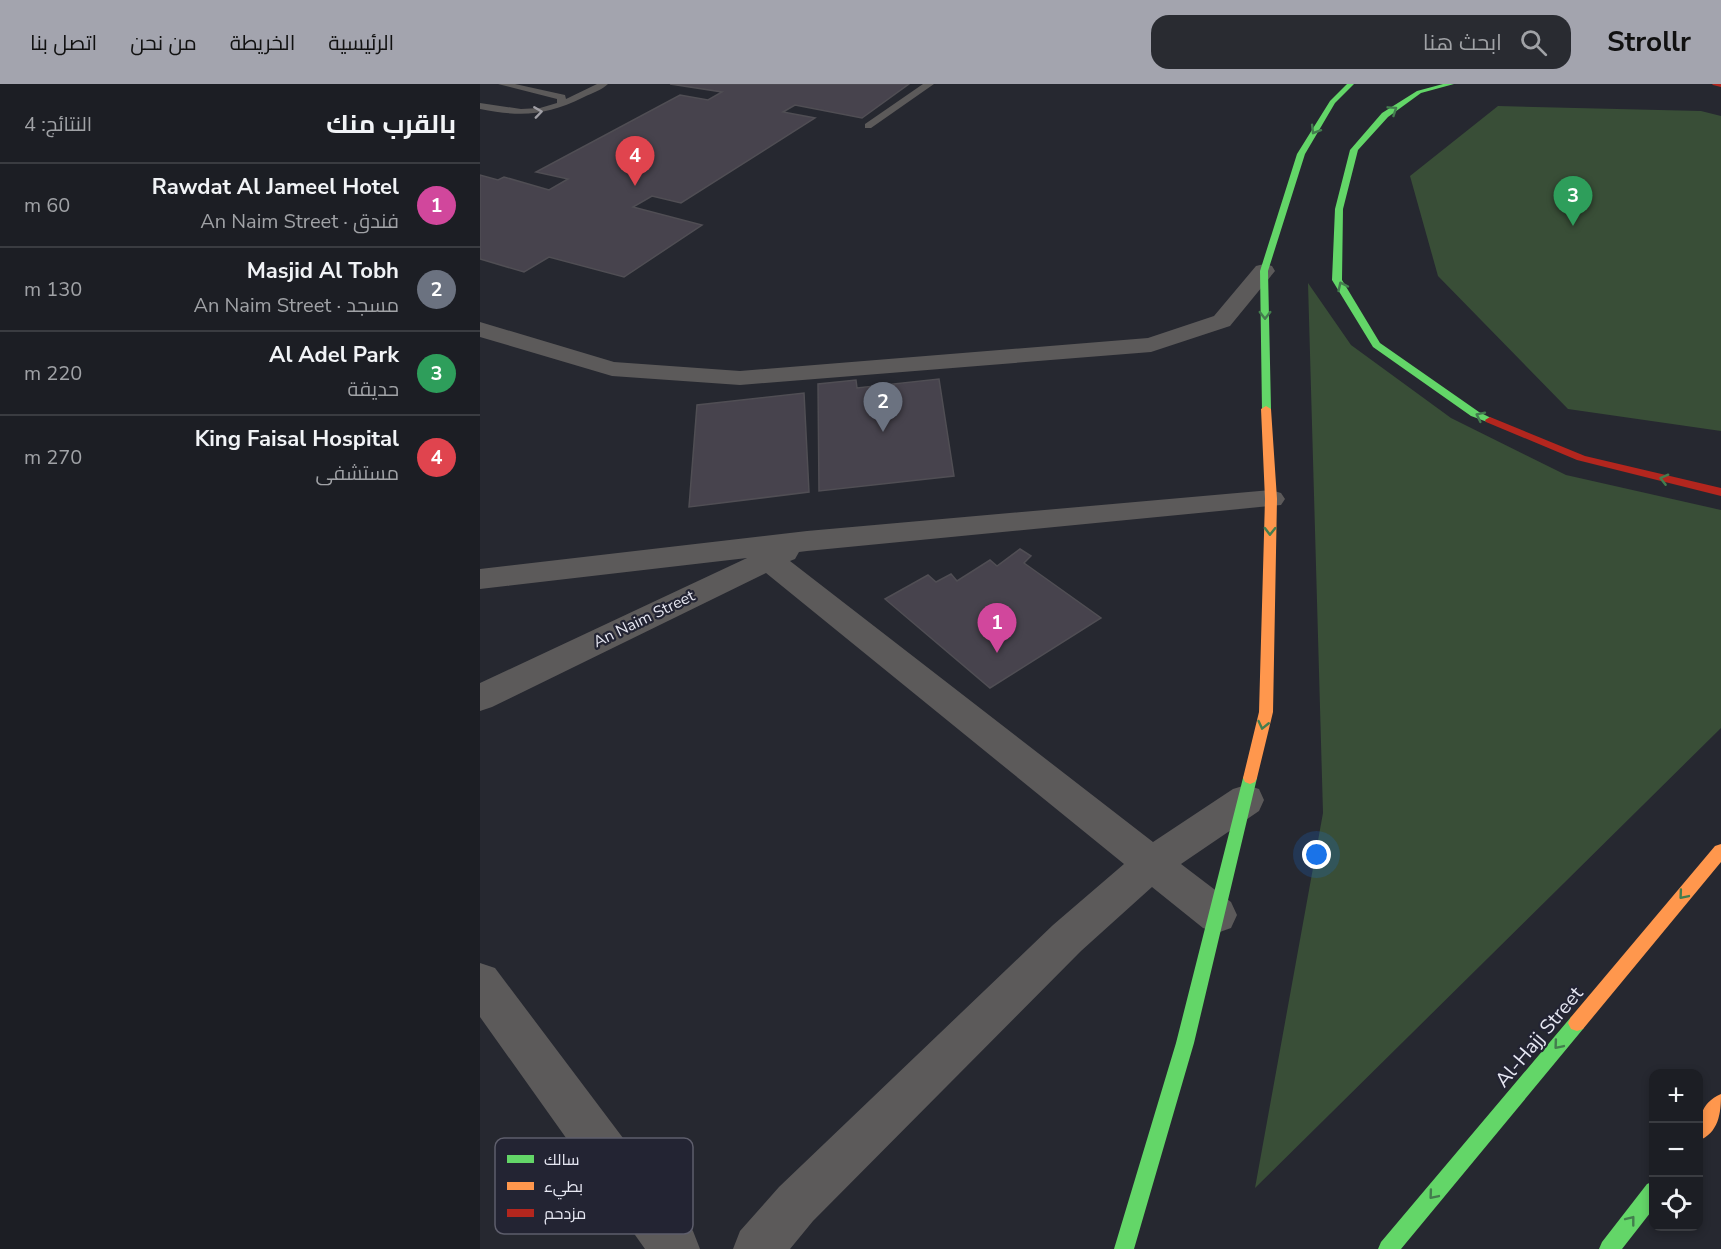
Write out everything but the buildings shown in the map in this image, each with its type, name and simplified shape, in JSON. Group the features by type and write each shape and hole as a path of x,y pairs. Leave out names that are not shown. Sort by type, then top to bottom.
{"main road":[{"path":"1124,1249 1185,1043 1266,712 1271,499 1265,399 1264,271 1301,154 1332,102 1351,84"},
{"path":"1451,84 1419,92 1385,115 1354,150 1339,209 1337,280 1376,345 1475,414 1581,458 1721,492"},
{"path":"1715,84 1721,85"},
{"name":"Al-Hajj Street","path":"1388,1249 1721,850"},
{"path":"1703,1126 1721,1103"},
{"path":"1609,1249 1649,1196"}],"street":[{"path":"480,329 612,369 740,378 1151,345 1222,321 1264,271"},
{"path":"480,579 807,541 1271,499"},
{"name":"An Naim Street","path":"480,698 807,541"},
{"path":"769,560 1217,915"},
{"path":"758,1249 795,1204 1066,938 1152,863 1245,800"},
{"path":"480,982 594,1138"},
{"path":"664,1234 675,1249"}],"lane":[{"path":"502,84 562,97 561,105"},
{"path":"868,126 929,84"},
{"path":"480,106 520,114 545,111 599,85"}],"green space":[{"path":"1498,106 1701,111 1721,116 1721,431 1568,409 1438,276 1410,176"},
{"path":"1308,283 1351,345 1451,418 1566,475 1721,510 1721,728 1255,1188 1323,813"}],"traffic: fast":[{"path":"1266,409 1264,271 1301,154 1332,102 1351,84"},
{"path":"1451,84 1419,92 1385,115 1354,150 1339,209 1337,280 1376,345 1475,414 1490,420"},
{"path":"1124,1249 1185,1043 1250,778"},
{"path":"1388,1249 1577,1023"},
{"path":"1609,1249 1649,1197"}],"traffic: slow":[{"path":"1250,778 1266,712 1271,499 1266,409"},
{"path":"1577,1023 1721,851"},
{"path":"1703,1126 1721,1103"}],"traffic: jam":[{"path":"1715,84 1721,85"},
{"path":"1490,420 1581,458 1721,492"}],"place":[{"name":"King Faisal Hospital","path":"635,186"},
{"name":"Al Adel Park","path":"1573,226"},
{"name":"Masjid Al Tobh","path":"883,432"},
{"name":"Rawdat Al Jameel Hotel","path":"997,653"}]}
